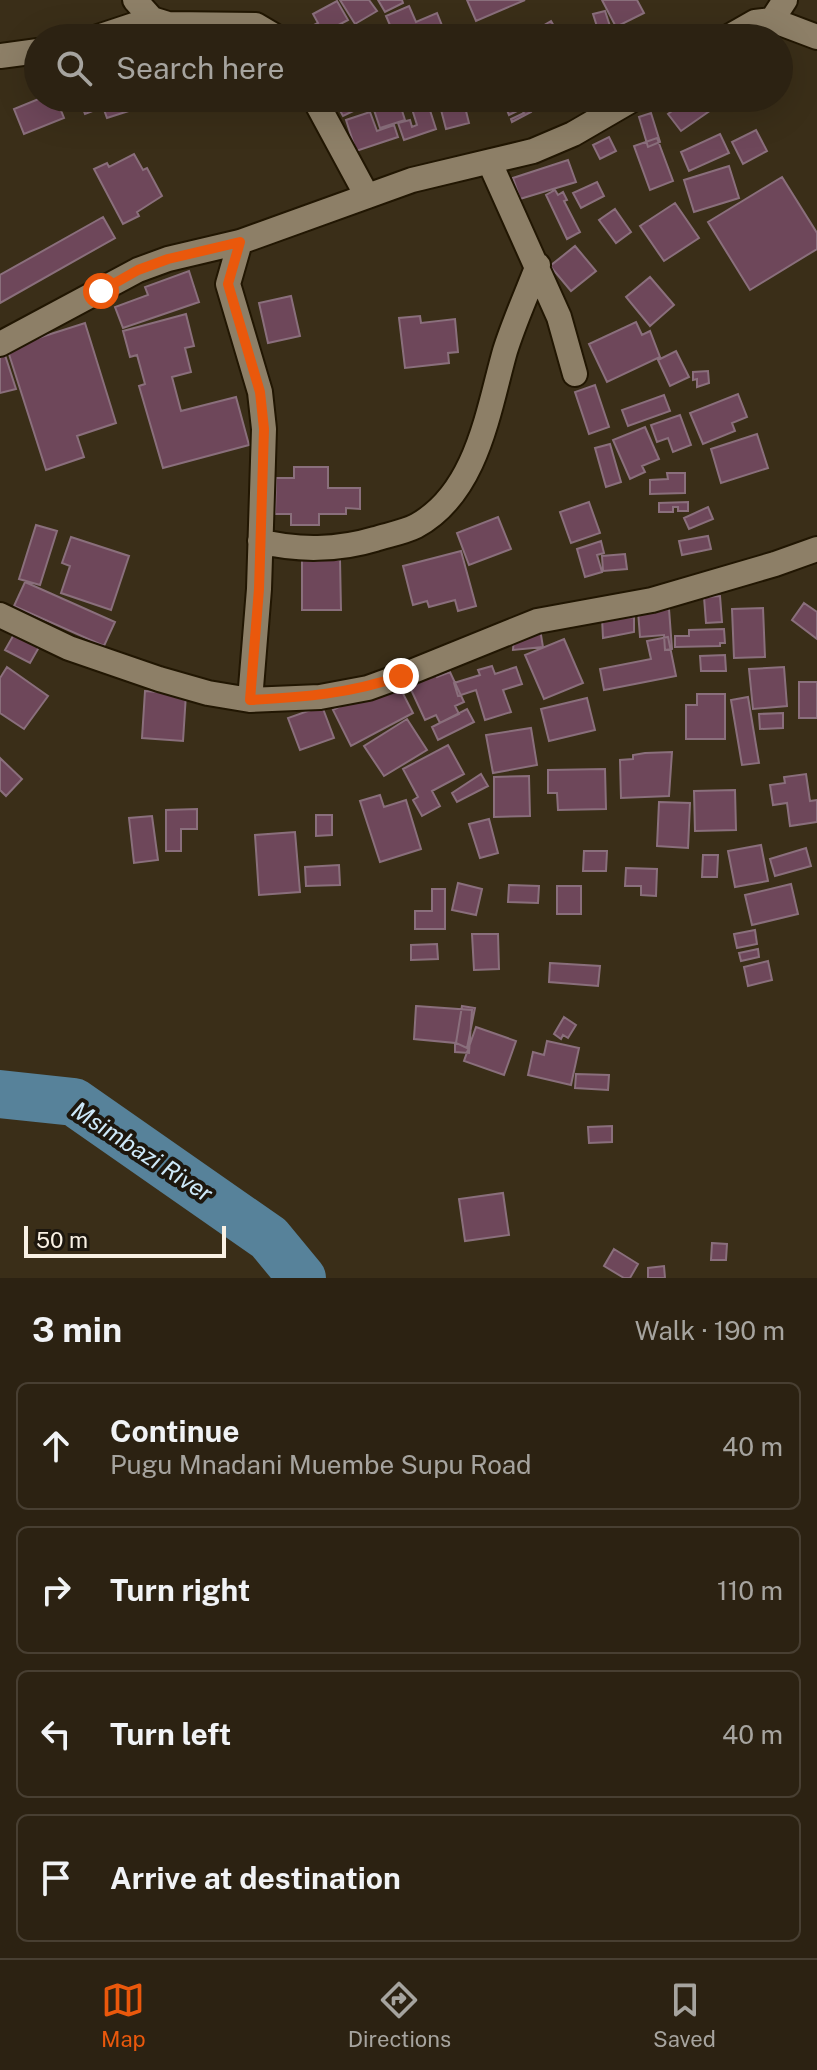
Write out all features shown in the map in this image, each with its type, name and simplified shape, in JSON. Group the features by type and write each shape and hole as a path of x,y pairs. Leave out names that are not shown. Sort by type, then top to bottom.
{"street":[{"path":"135,0 152,19 168,24"},
{"path":"752,24 779,10 817,37"},
{"path":"137,24 152,19"},
{"path":"0,56 24,53"},
{"path":"322,112 367,196"},
{"path":"0,344 138,270 168,259 240,242 412,180 533,151 573,134 611,112"},
{"path":"490,163 559,317 575,374"},
{"path":"240,242 228,284 260,392 264,456 250,700"},
{"path":"260,541 282,547 311,548 365,542 416,526 443,504 467,472 490,411 506,349 538,265"},
{"path":"0,615 69,648 208,693 250,700 320,697 368,688 537,621 652,600 817,549"}],"building":[{"path":"340,0 369,0 377,11 355,24"},
{"path":"378,0 402,0 403,3 385,12"},
{"path":"467,0 525,0 476,21"},
{"path":"602,0 637,0 644,13 622,24 614,24"},
{"path":"337,1 348,20 340,24 316,24 313,14"},
{"path":"409,6 416,22 437,13 441,24 390,24 386,16"},
{"path":"605,11 609,24 596,24 593,14"},
{"path":"24,105 24,112 62,112 64,118 24,134 14,109"},
{"path":"105,112 126,112 107,118"},
{"path":"370,112 377,131 394,125 398,137 356,151 346,120"},
{"path":"375,112 402,112 405,120 380,128"},
{"path":"413,112 431,112 436,129 404,140 398,123 410,120 412,127 417,125"},
{"path":"442,112 466,112 469,123 446,129"},
{"path":"531,112 512,122 511,119"},
{"path":"671,112 708,112 681,131 668,114"},
{"path":"651,113 660,142 648,147 639,117"},
{"path":"756,130 767,151 743,164 732,142"},
{"path":"720,134 729,153 689,171 681,152"},
{"path":"609,137 616,151 600,159 593,145"},
{"path":"657,138 673,181 650,190 634,146"},
{"path":"134,154 143,170 147,168 162,196 137,212 139,216 123,224 94,169 107,163 109,167"},
{"path":"568,160 576,182 520,199 513,178"},
{"path":"729,166 739,198 694,212 684,180"},
{"path":"782,177 817,233 817,249 750,290 708,222"},
{"path":"597,182 604,196 581,208 573,193"},
{"path":"555,190 558,195 563,192 567,200 564,201 580,232 567,239 546,195"},
{"path":"675,203 699,238 664,261 640,226"},
{"path":"615,209 631,232 616,243 599,220"},
{"path":"103,217 115,238 0,303 0,275"},
{"path":"575,246 596,271 571,291 550,266"},
{"path":"189,271 199,302 123,328 115,307 148,295 145,287"},
{"path":"650,277 674,305 650,326 626,297"},
{"path":"291,296 300,336 268,343 259,303"},
{"path":"186,314 194,346 185,348 191,372 172,377 181,411 236,397 249,445 163,468 139,386 145,384 137,355 130,357 123,331"},
{"path":"420,316 421,323 455,319 458,352 448,353 449,363 405,368 399,318"},
{"path":"636,322 642,335 650,331 660,357 607,382 589,344"},
{"path":"85,323 116,423 77,436 84,457 46,470 7,348"},
{"path":"676,351 689,377 670,386 658,360"},
{"path":"5,355 16,389 0,393 0,357"},
{"path":"708,371 709,383 697,387 693,372"},
{"path":"595,385 609,427 589,434 575,392"},
{"path":"738,394 747,417 732,423 735,431 703,444 690,413"},
{"path":"664,395 670,411 628,426 622,410"},
{"path":"680,415 691,445 673,452 668,438 657,442 651,425"},
{"path":"645,427 659,459 642,466 645,472 630,479 613,440"},
{"path":"757,434 768,468 721,483 711,449"},
{"path":"610,444 621,482 606,487 595,448"},
{"path":"294,467 328,467 328,488 360,488 360,509 346,508 346,514 319,514 319,525 291,525 291,514 275,514 276,478 294,478"},
{"path":"667,473 685,473 685,493 650,494 650,480 668,479"},
{"path":"589,502 600,533 571,543 560,512"},
{"path":"688,502 688,511 678,511 678,507 673,507 673,512 659,512 659,503"},
{"path":"708,507 713,519 689,529 684,518"},
{"path":"498,517 511,549 469,565 457,533"},
{"path":"36,525 57,531 40,585 19,579"},
{"path":"708,536 711,549 682,555 679,541"},
{"path":"71,537 129,556 111,610 61,593 70,566 62,563"},
{"path":"601,541 604,553 597,555 602,572 585,577 577,549"},
{"path":"461,551 476,606 458,611 455,600 429,607 427,601 413,605 403,566"},
{"path":"302,553 327,553 327,560 340,560 341,610 302,610"},
{"path":"625,554 627,569 603,571 602,556"},
{"path":"25,582 115,622 104,646 14,606"},
{"path":"720,596 722,622 706,623 704,597"},
{"path":"804,603 817,612 817,639 792,620"},
{"path":"763,608 765,657 734,658 732,609"},
{"path":"669,609 672,649 665,650 664,635 640,637 638,611"},
{"path":"634,617 634,632 603,638 602,618"},
{"path":"17,629 42,642 30,663 5,650"},
{"path":"540,629 543,647 513,650 514,637"},
{"path":"724,629 725,643 720,643 720,646 675,647 675,636 689,636 689,630"},
{"path":"668,637 676,676 604,690 600,669 651,659 647,641"},
{"path":"564,639 583,683 544,699 525,655"},
{"path":"725,655 726,671 701,671 700,656"},
{"path":"492,666 495,674 516,667 522,684 503,690 511,712 485,720 476,690 458,696 454,683 480,675 478,670"},
{"path":"7,667 48,696 24,729 0,713 0,678"},
{"path":"784,667 787,706 753,709 749,669"},
{"path":"434,669 437,677 450,672 464,702 455,706 459,714 440,723 436,715 425,720 407,681"},
{"path":"396,680 413,713 351,746 333,710 366,692 371,700"},
{"path":"799,682 817,682 817,718 799,718"},
{"path":"145,691 186,694 183,741 142,738"},
{"path":"697,694 725,694 725,739 686,739 686,705 697,705"},
{"path":"748,697 759,763 742,765 731,700"},
{"path":"587,698 595,730 549,741 541,709"},
{"path":"322,706 334,738 300,750 288,718"},
{"path":"467,709 474,722 438,740 432,727"},
{"path":"783,713 783,728 760,729 759,714"},
{"path":"407,719 427,750 384,776 364,746"},
{"path":"531,728 537,765 493,773 486,735"},
{"path":"448,745 464,774 432,791 440,806 422,816 413,800 418,797 403,769"},
{"path":"672,752 669,796 621,798 620,760 633,759 633,755 645,753"},
{"path":"0,758 22,779 6,796 0,790"},
{"path":"605,769 606,809 558,810 557,793 548,793 548,770"},
{"path":"481,774 488,786 457,802 452,793"},
{"path":"806,774 810,801 817,800 817,822 790,826 787,803 773,805 770,785 785,783 784,777"},
{"path":"529,776 530,816 494,817 494,777"},
{"path":"735,790 736,830 695,831 694,791"},
{"path":"380,795 384,807 406,800 421,849 380,862 360,801"},
{"path":"659,802 690,803 688,848 657,846"},
{"path":"197,809 197,829 181,829 181,851 166,851 166,810"},
{"path":"316,815 332,815 332,835 316,836"},
{"path":"152,816 158,860 134,863 129,818"},
{"path":"489,819 498,853 480,858 469,824"},
{"path":"295,832 300,892 259,895 255,835"},
{"path":"761,845 768,881 735,887 728,851"},
{"path":"806,848 811,866 775,876 770,859"},
{"path":"584,851 607,851 606,871 583,871"},
{"path":"703,855 718,855 717,877 702,877"},
{"path":"339,865 340,885 306,886 305,867"},
{"path":"626,868 657,869 656,896 641,895 641,886 625,886"},
{"path":"458,883 482,889 476,915 452,910"},
{"path":"791,884 798,914 752,925 745,895"},
{"path":"509,885 539,886 538,903 508,902"},
{"path":"557,886 581,886 581,914 557,914"},
{"path":"432,889 445,889 445,929 415,929 415,911 432,911"},
{"path":"755,930 757,944 737,948 734,934"},
{"path":"472,934 498,934 499,969 474,970"},
{"path":"437,944 438,959 411,960 411,945"},
{"path":"758,949 759,957 741,961 739,953"},
{"path":"768,961 772,980 748,986 744,967"},
{"path":"550,963 600,966 598,986 549,982"},
{"path":"416,1006 472,1010 469,1053 455,1052 455,1043 414,1039"},
{"path":"462,1006 475,1008 467,1048 456,1043"},
{"path":"564,1017 576,1025 568,1038 563,1035 561,1039 554,1034"},
{"path":"476,1027 516,1041 504,1075 464,1061"},
{"path":"547,1041 579,1048 571,1085 528,1075 533,1052 544,1055"},
{"path":"576,1074 609,1075 608,1090 575,1088"},
{"path":"612,1126 612,1142 589,1143 588,1127"},
{"path":"503,1193 509,1235 465,1241 459,1199"},
{"path":"712,1243 727,1244 726,1260 711,1260"},
{"path":"614,1249 638,1264 630,1278 624,1278 604,1266"},
{"path":"664,1266 665,1278 648,1278 648,1268"}],"waterway":[{"name":"Msimbazi River","path":"0,1094 74,1102 269,1238 302,1278"}],"route":[{"path":"101,291 138,270 168,259 240,242 228,284 260,392 264,429 259,589 250,700 320,697 368,688 401,676"}]}
